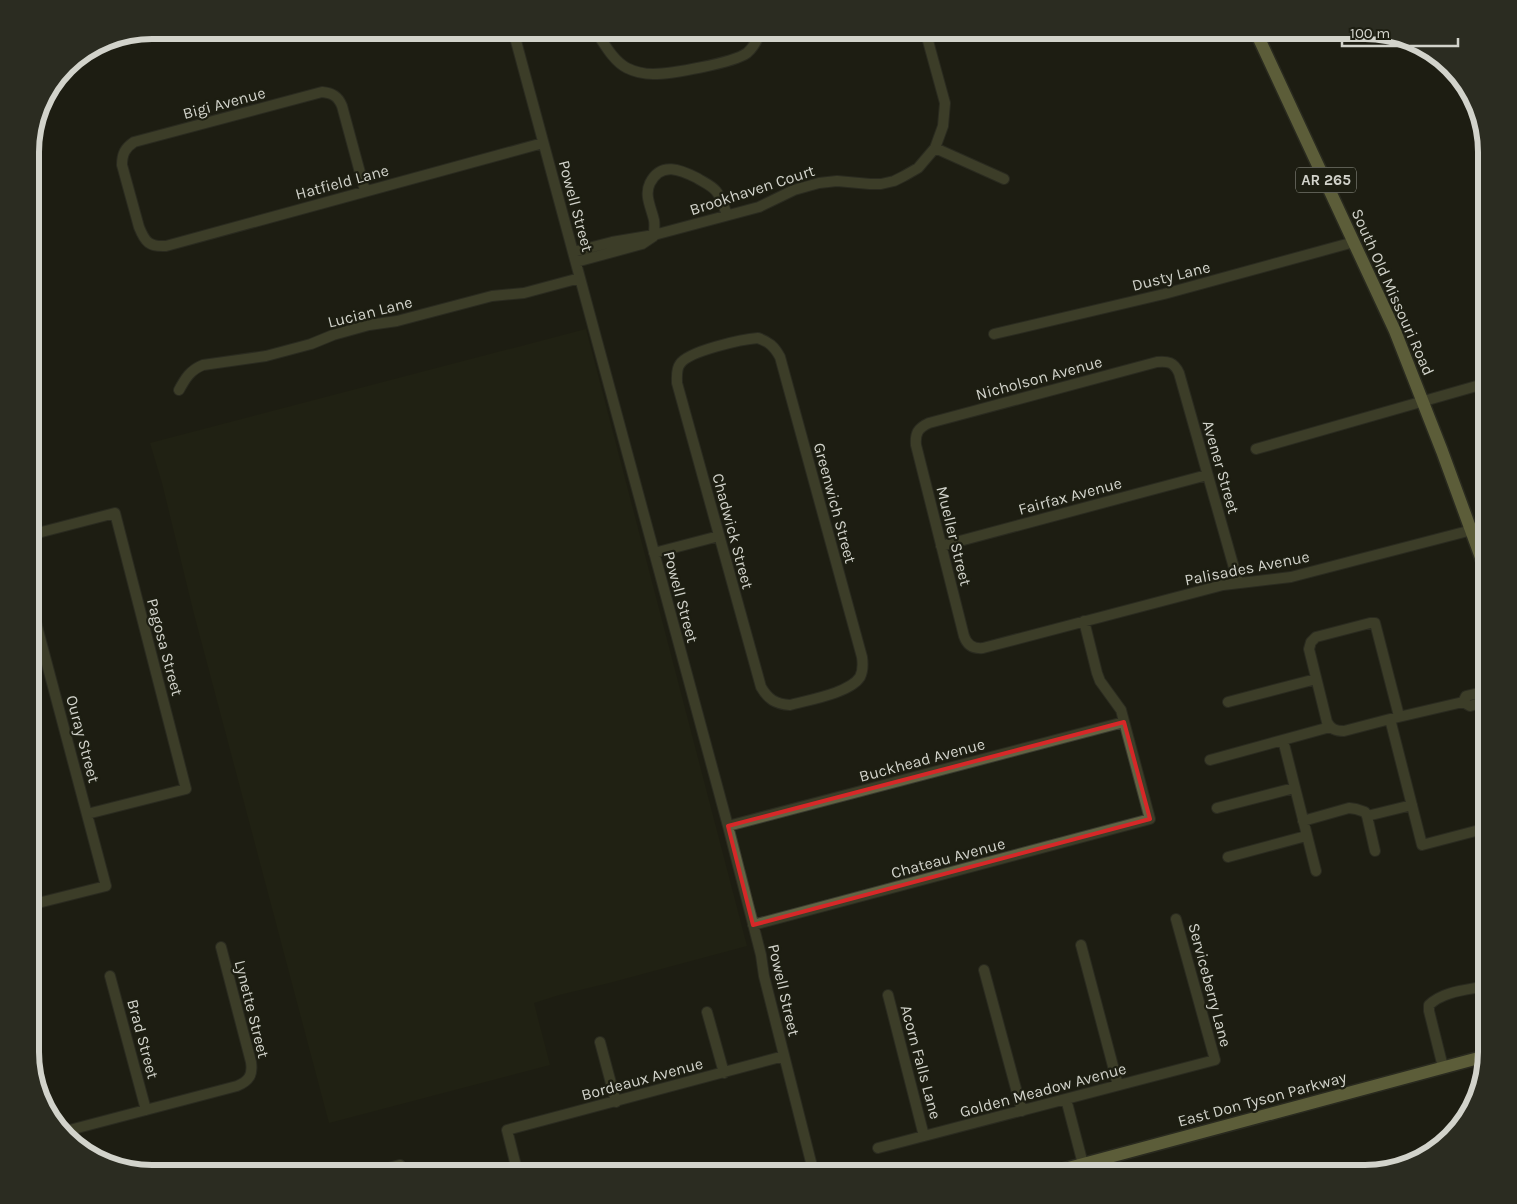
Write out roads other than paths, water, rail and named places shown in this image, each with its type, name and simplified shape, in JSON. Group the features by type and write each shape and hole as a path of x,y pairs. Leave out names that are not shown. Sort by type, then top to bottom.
{"main road":[{"name":"South Old Missouri Road","path":"1259,39 1395,331 1478,548"},
{"name":"East Don Tyson Parkway","path":"1080,1165 1478,1058"}],"street":[{"name":"Powell Street","path":"515,39 728,826 812,1165"},
{"path":"601,39 614,57 625,68 652,74 731,60 748,52 756,39"},
{"name":"Brookhaven Court","path":"574,257 618,241 654,235 759,207 794,190 819,183 875,184 894,181 918,168 935,148 943,126 944,103 927,39"},
{"name":"Bigi Avenue","path":"148,243 139,227 122,165 124,152 134,142 322,92 334,95 342,106 366,191"},
{"name":"Hatfield Lane","path":"148,243 166,246 543,143"},
{"path":"935,148 1004,179"},
{"path":"654,235 654,222 647,195 648,189 655,176 668,169 681,170 710,186 719,196 727,216"},
{"name":"Dusty Lane","path":"994,334 1164,294 1354,242"},
{"name":"Lucian Lane","path":"179,390 188,374 203,365 266,356 369,325 397,321 492,296 524,293 580,278"},
{"name":"Chadwick Street","path":"769,342 758,338 746,339 687,357 680,364 677,373 677,383 760,687 772,701"},
{"name":"Greenwich Street","path":"769,342 776,349 780,357 862,657 863,667 861,676 845,690 790,705 772,701"},
{"name":"Nicholson Avenue","path":"917,431 922,426 937,420 1157,362 1171,362"},
{"name":"Avener Street","path":"1171,362 1179,373 1238,582"},
{"path":"1256,449 1478,386"},
{"name":"Mueller Street","path":"917,431 915,437 916,445 964,636 970,646"},
{"name":"Fairfax Avenue","path":"941,546 1208,475"},
{"name":"Pagosa Street","path":"39,533 115,513 186,789 87,814"},
{"name":"Palisades Avenue","path":"970,646 983,648 1223,585 1291,577 1472,530"},
{"path":"654,553 719,536"},
{"path":"1084,621 1097,674 1121,710 1124,722"},
{"path":"1478,704 1470,706 1463,702 1394,718 1344,731 1336,731 1327,722 1309,650 1311,642 1316,637 1375,623 1394,718 1412,805 1422,845 1478,830"},
{"name":"Ouray Street","path":"39,634 106,886 39,903"},
{"path":"1228,702 1316,679"},
{"path":"1463,702 1466,696 1478,693"},
{"name":"Buckhead Avenue","path":"728,826 1124,722"},
{"name":"Chateau Avenue","path":"753,925 1150,820 1124,722"},
{"path":"1210,760 1330,727"},
{"path":"1283,740 1316,872"},
{"path":"1217,808 1294,788"},
{"path":"1367,816 1412,805"},
{"path":"1303,821 1356,808 1365,812 1367,816 1375,851"},
{"path":"1228,857 1306,836"},
{"name":"Serviceberry Lane","path":"1176,919 1215,1060"},
{"path":"1080,945 1118,1086"},
{"name":"Lynette Street","path":"146,1110 237,1086 250,1078 251,1062 221,947"},
{"path":"984,970 1022,1111"},
{"name":"Brad Street","path":"110,976 146,1110"},
{"path":"1443,1067 1429,1005 1442,995 1478,988"},
{"name":"Acorn Falls Lane","path":"888,995 924,1136"},
{"path":"707,1012 724,1073"},
{"path":"600,1042 616,1102"},
{"name":"Bordeaux Avenue","path":"516,1165 507,1130 784,1056"},
{"name":"Golden Meadow Avenue","path":"878,1148 1215,1060"},
{"path":"1066,1099 1084,1164"},
{"path":"70,1130 146,1110"}]}
